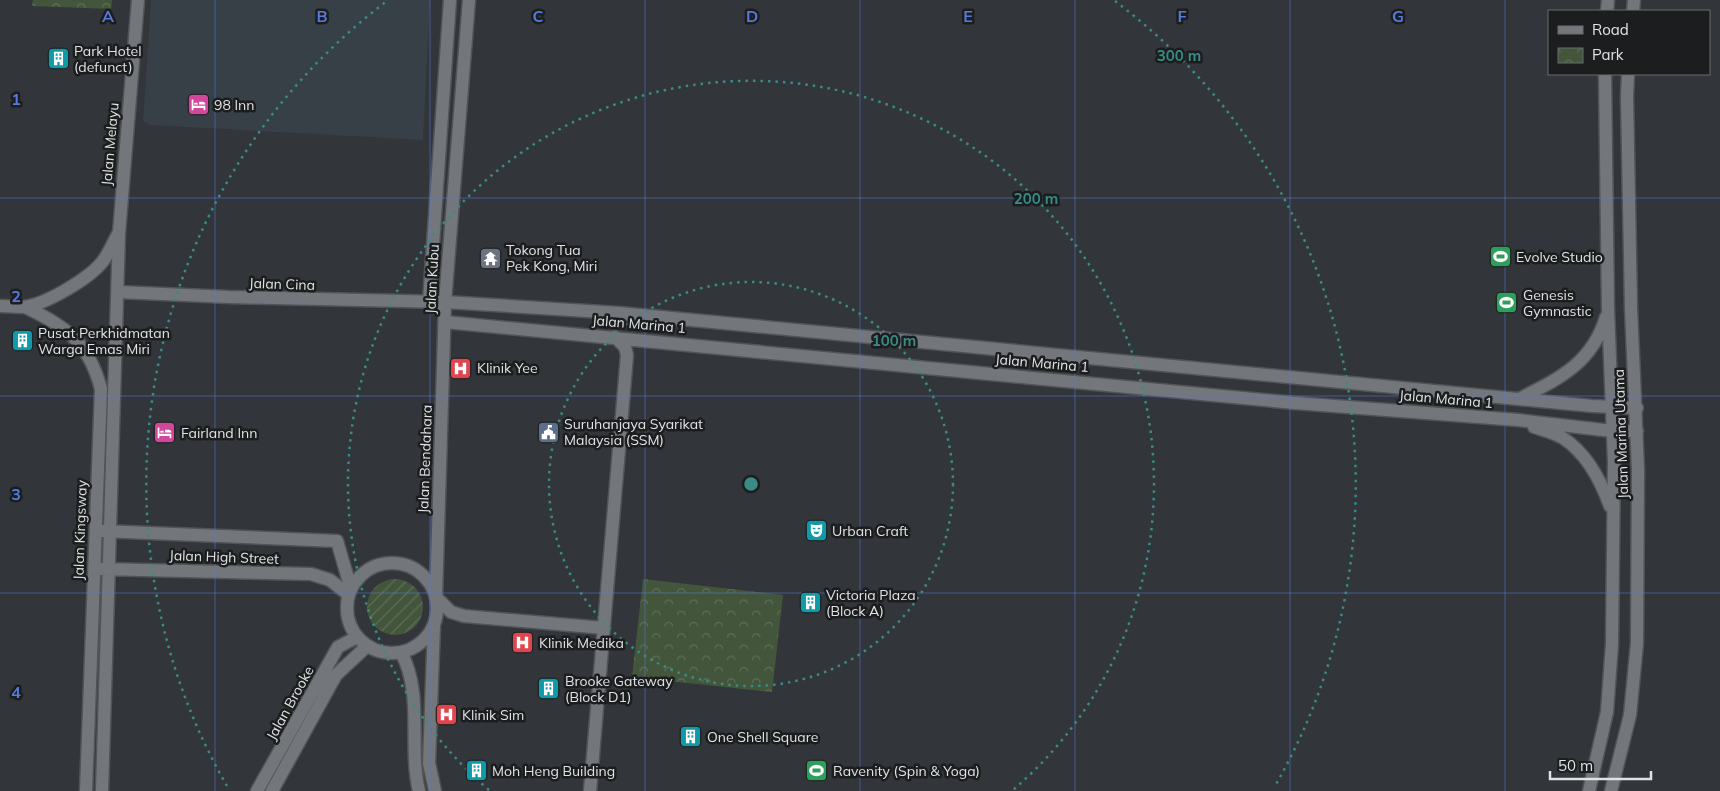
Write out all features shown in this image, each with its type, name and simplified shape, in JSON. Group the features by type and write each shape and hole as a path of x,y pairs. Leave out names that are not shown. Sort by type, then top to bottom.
{"street":[{"name":"Jalan Melayu","path":"119,292 119,233 138,0"},
{"name":"Jalan Kubu","path":"445,322 429,302 450,0"},
{"name":"Jalan Kubu","path":"445,322 469,0"},
{"name":"Jalan Marina Utama","path":"1588,791 1607,712 1611,674 1612,408 1608,309 1605,75"},
{"name":"Jalan Marina Utama","path":"1611,791 1630,715 1635,675 1638,515 1637,408 1631,298 1628,75"},
{"path":"0,306 25,307 56,295 91,273 102,261 119,233"},
{"path":"102,791 119,292"},
{"name":"Jalan Cina","path":"119,292 239,298 445,302"},
{"name":"Jalan Marina 1","path":"445,302 618,313 1612,408 1637,408"},
{"name":"Jalan Kingsway","path":"25,307 49,318 72,334 90,357 101,389 94,530 86,791"},
{"path":"1520,398 1560,379 1578,365 1601,333 1608,309"},
{"name":"Jalan Marina 1","path":"445,322 1285,402 1518,420 1612,431 1637,431"},
{"name":"Jalan Bendahara","path":"436,597 445,322"},
{"path":"590,791 627,355 625,347 614,337"},
{"path":"1518,420 1563,438 1580,453 1602,485 1613,515"},
{"name":"Jalan High Street","path":"94,530 337,540 350,592"},
{"path":"434,625 427,637 415,647 401,652 377,651 367,646 357,637 347,617 350,592 361,575 370,568 392,562 414,568 430,582 436,597 437,614 434,625 429,763 435,791"},
{"name":"Jalan High Street","path":"93,568 311,574 330,580 350,592"},
{"path":"436,597 451,612 464,616 604,628"},
{"name":"Jalan Brooke","path":"257,791 338,647 357,637"},
{"name":"Jalan Brooke","path":"272,791 336,675 367,646"},
{"path":"401,652 413,683 414,771 419,791"}],"shaded area":[{"path":"151,0 430,0 423,140 150,125 143,121"}],"green space":[{"path":"33,0 112,0 111,9 32,6"},
{"path":"389,579 401,579 415,587 423,601 421,618 415,627 401,635 389,635 379,630 372,623 367,613 367,601 372,591 379,584"},
{"path":"643,579 783,595 772,692 632,677"}],"place":[{"name":"Park Hotel (defunct)","path":"58,59"},
{"name":"98 Inn","path":"198,105"},
{"name":"Evolve Studio","path":"1500,257"},
{"name":"Tokong Tua Pek Kong, Miri","path":"490,258"},
{"name":"Genesis Gymnastic","path":"1507,303"},
{"name":"Pusat Perkhidmatan Warga Emas Miri","path":"22,341"},
{"name":"Klinik Yee","path":"461,368"},
{"name":"Suruhanjaya Syarikat Malaysia (SSM)","path":"548,432"},
{"name":"Fairland Inn","path":"165,433"},
{"name":"Urban Craft","path":"816,531"},
{"name":"Victoria Plaza (Block A)","path":"810,603"},
{"name":"Klinik Medika","path":"523,643"},
{"name":"Brooke Gateway (Block D1)","path":"549,689"},
{"name":"Klinik Sim","path":"446,715"},
{"name":"One Shell Square","path":"691,737"},
{"name":"Moh Heng Building","path":"476,771"},
{"name":"Ravenity (Spin & Yoga)","path":"817,771"}]}
